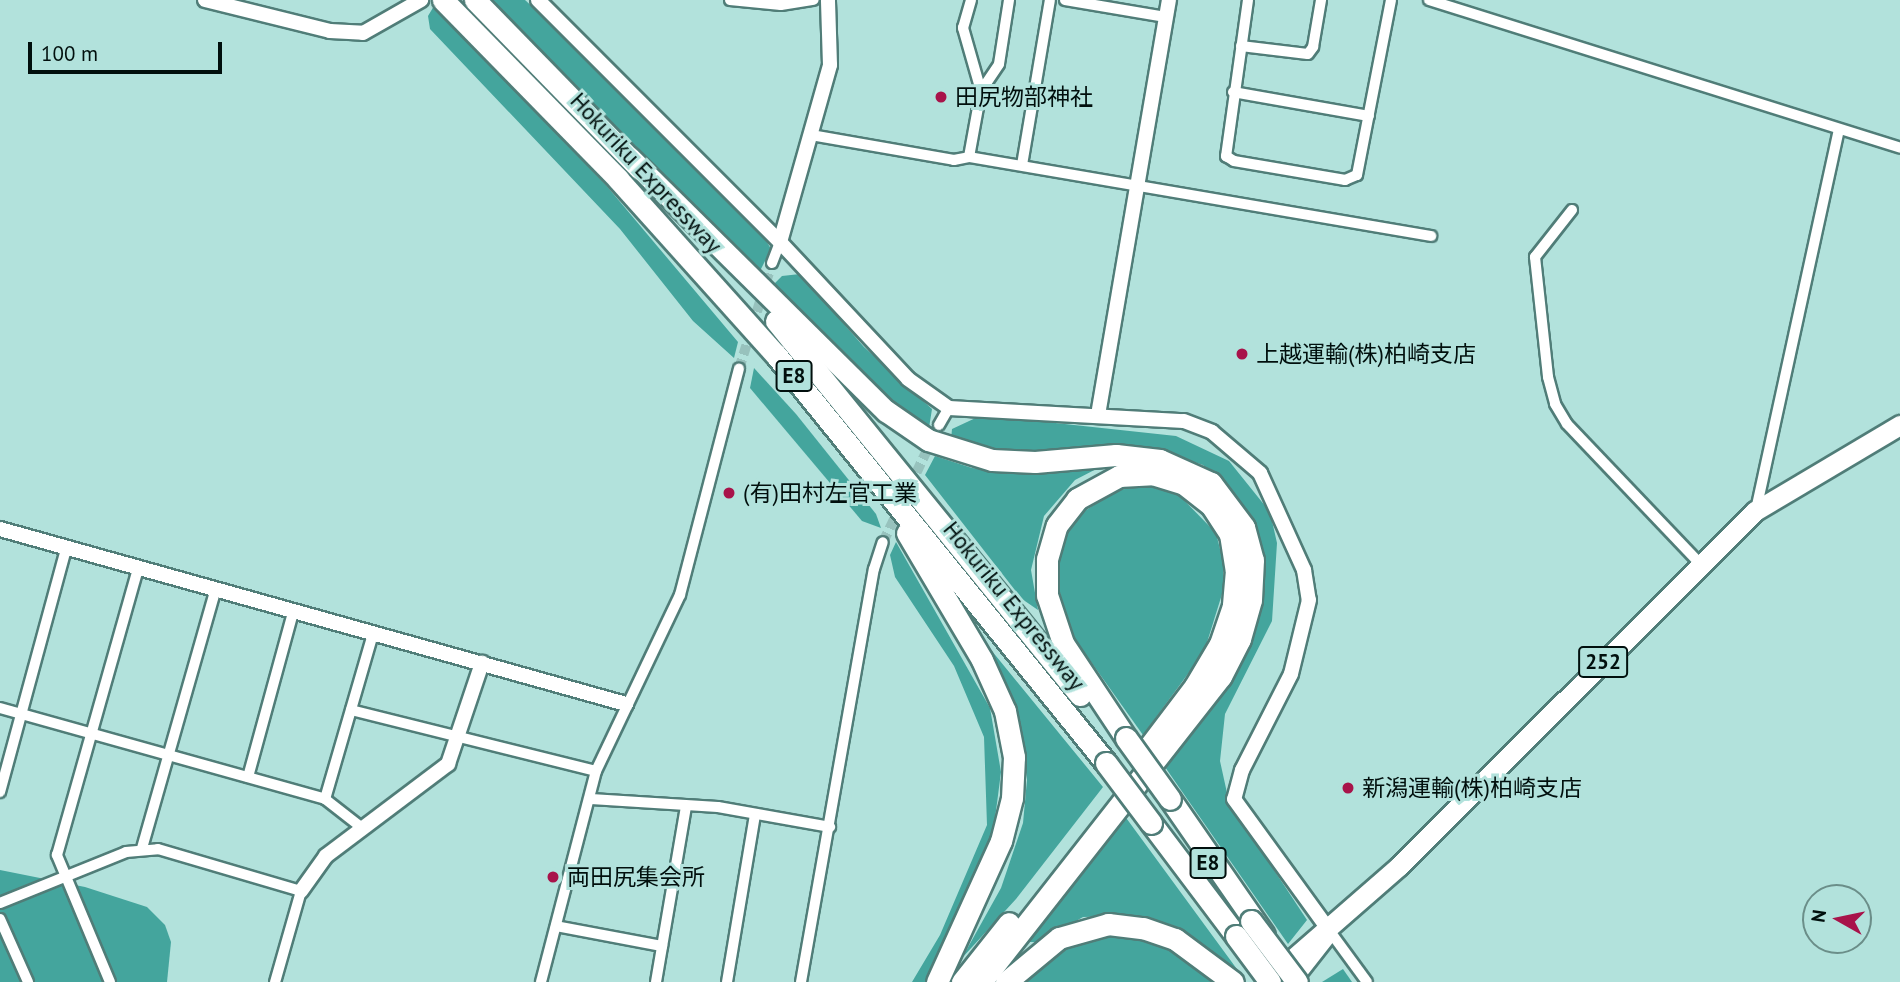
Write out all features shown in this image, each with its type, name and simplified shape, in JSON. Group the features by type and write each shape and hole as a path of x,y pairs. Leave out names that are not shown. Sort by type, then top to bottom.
{"highway":[{"name":"Hokuriku Expressway","path":"475,0 630,158 876,439 1123,742 1167,802 1247,925 1268,982"},
{"name":"Hokuriku Expressway","path":"449,6 700,269 863,458 1151,823 1275,953 1297,982"},
{"path":"630,158 886,411 928,440 992,460 1035,462 1116,455 1160,460 1211,483 1244,527 1253,561 1251,600 1240,639 1221,676 981,982"},
{"path":"700,269 904,528 964,625 1005,711 1014,757 1008,819 980,894 937,982"},
{"name":"252","path":"1289,982 1329,930 1755,512 1900,425"},
{"path":"962,982 1183,703 1227,626 1236,570 1222,519 1184,484 1152,474 1119,476 1076,499 1057,525 1047,559 1047,595 1063,643 1123,742"},
{"path":"1006,982 1059,938 1108,924 1159,933 1209,961 1233,982"},
{"name":"252","path":"1268,982 1302,947 1329,930"}],"street":[{"path":"205,0 330,32 363,33 421,0"},
{"path":"538,0 780,242 908,379 949,408 1184,421 1212,432 1260,473 1278,504 1304,570 1309,600 1291,674 1242,770 1234,799 1367,982"},
{"path":"730,0 781,5 814,0"},
{"path":"772,263 830,65 828,0"},
{"path":"971,0 963,28 981,91"},
{"path":"970,157 981,91 999,64 1009,0"},
{"path":"1022,165 1050,0"},
{"path":"1065,0 1166,17"},
{"path":"1098,415 1169,0"},
{"path":"1248,0 1226,156 1258,166 1353,179 1391,0"},
{"path":"1241,46 1308,54 1313,47 1321,0"},
{"path":"1429,0 1900,148"},
{"path":"1233,92 1368,116"},
{"path":"1755,512 1839,130"},
{"path":"811,135 954,160 970,157 1139,183 1431,236"},
{"path":"1572,210 1535,257 1548,377 1555,404 1567,424 1702,566"},
{"path":"541,982 596,771 680,595 739,369"},
{"path":"939,425 949,408"},
{"path":"0,529 215,592 626,704"},
{"path":"800,982 830,827 874,569 883,542"},
{"path":"0,792 66,549"},
{"path":"110,982 64,877 57,855 58,838 138,569"},
{"path":"142,848 215,592"},
{"path":"248,777 293,613"},
{"path":"325,799 373,634"},
{"path":"275,982 301,891 326,856 361,827 429,782 448,764 459,739 482,663"},
{"path":"0,708 325,799 361,827"},
{"path":"351,710 596,771"},
{"path":"590,799 687,806 830,827"},
{"path":"656,982 687,806"},
{"path":"727,982 755,814"},
{"path":"0,903 142,848 301,891"},
{"path":"0,919 28,982"},
{"path":"556,926 662,946"}],"shaded area":[{"path":"490,0 525,0 536,10 767,242 771,249 760,271"},
{"path":"434,6 605,184 738,342 734,358 693,321 620,229 430,29 428,16"},
{"path":"800,274 864,347 932,409 929,428 879,392 773,285 782,276"},
{"path":"754,368 796,414 876,514 881,528 862,521 750,388"},
{"path":"982,415 1176,436 1229,461 1270,512 1277,543 1272,621 1225,714 1220,761 1229,802 1307,920 1288,944 1165,767 1201,718 1242,510 1230,491 1203,465 1161,451 1024,457 951,440 952,429"},
{"path":"935,456 972,468 1010,472 1104,465 1075,480 1044,516 1031,570 1038,610 1022,599 925,475"},
{"path":"1149,486 1177,493 1216,533 1223,561 1223,591 1204,652 1143,735 1064,624 1057,569 1063,538 1077,516 1117,490"},
{"path":"896,542 990,708 1001,772 993,834 953,930 925,982 912,982 940,935 987,825 984,737 954,666 895,577 890,555"},
{"path":"974,629 1103,787 1016,899 962,958 1001,888 1023,823 1027,780 1021,733 1002,681"},
{"path":"1124,815 1242,976 1202,949 1123,916 1083,917 1040,942 1030,942 1027,936"},
{"path":"0,870 85,887 147,907 165,925 171,942 167,982 0,982"},
{"path":"1108,934 1145,937 1180,954 1219,982 1016,982 1044,955 1077,939"},
{"path":"1343,969 1352,982 1322,982"}],"tunnel":[{"path":"739,369 772,263"},
{"path":"910,486 939,425"},
{"path":"883,542 900,507"}],"place":[{"name":"田尻物部神社","path":"941,97"},
{"name":"上越運輸(株)柏崎支店","path":"1242,354"},
{"name":"(有)田村左官工業","path":"729,493"},
{"name":"新潟運輸(株)柏崎支店","path":"1348,788"},
{"name":"両田尻集会所","path":"553,877"}]}
